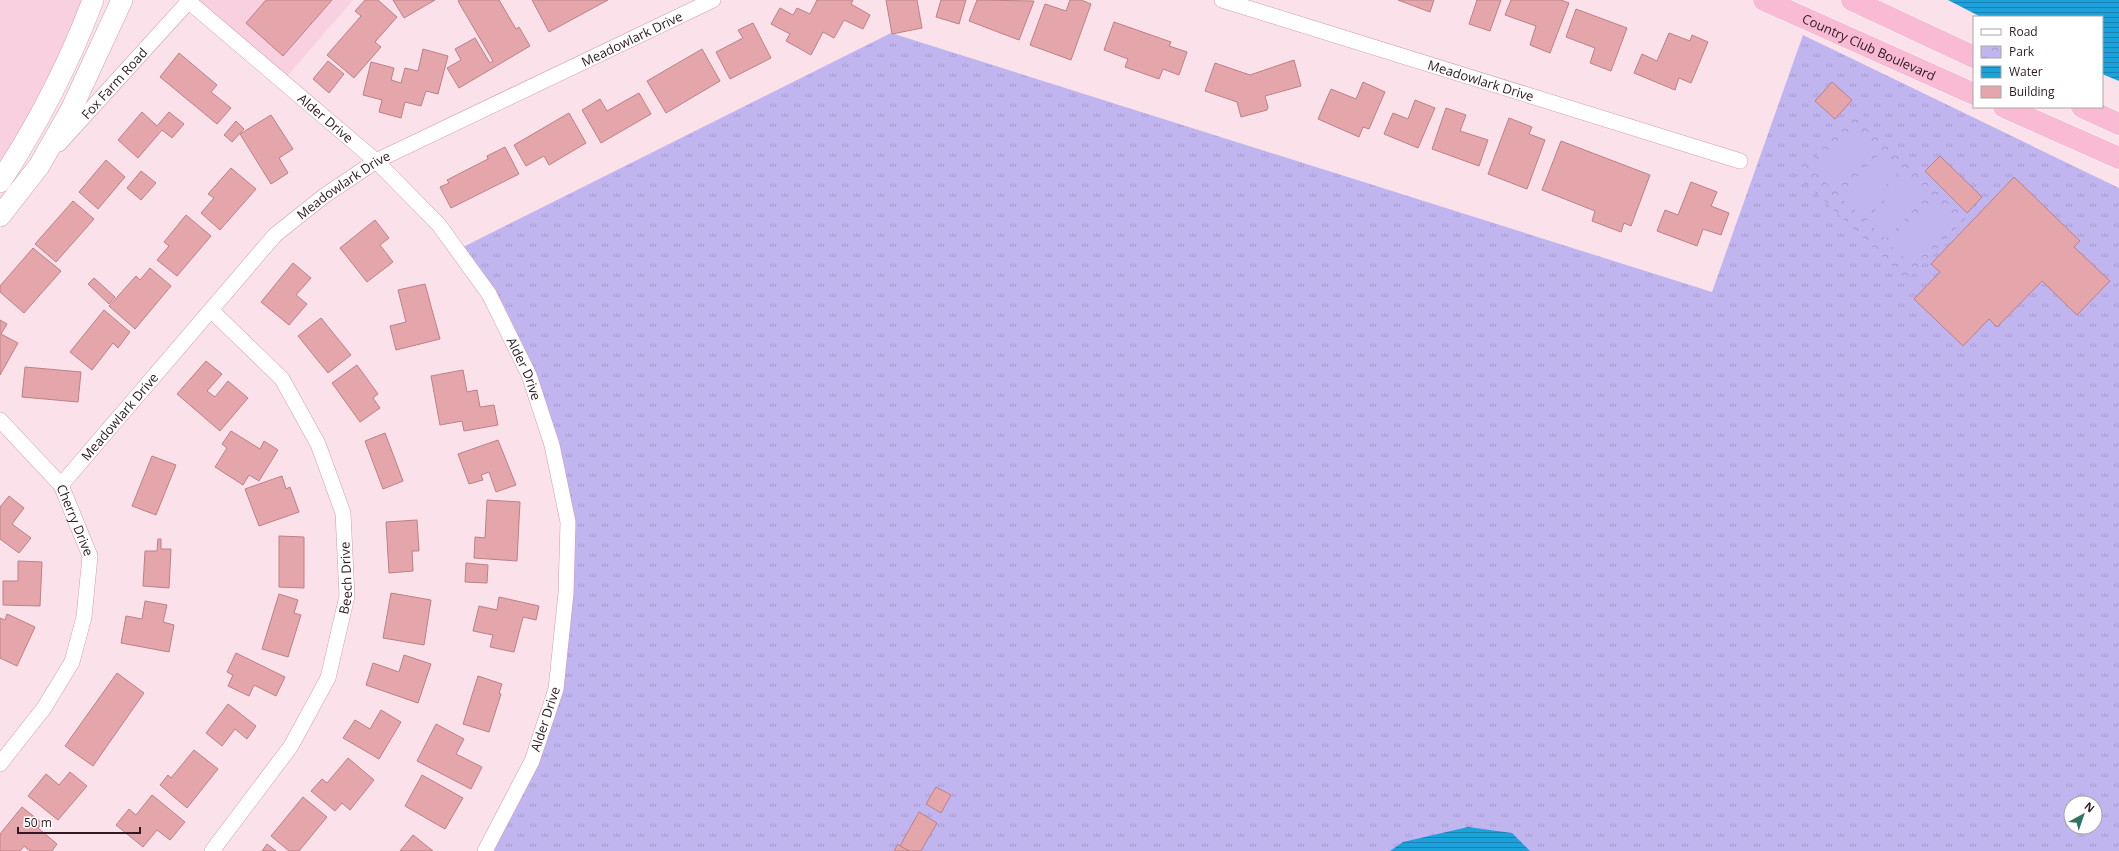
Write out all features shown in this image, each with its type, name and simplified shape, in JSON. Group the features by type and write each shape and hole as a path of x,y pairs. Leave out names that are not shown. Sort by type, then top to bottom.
{"highway":[{"name":"Country Club Boulevard","path":"1764,0 1973,94"},
{"path":"1852,0 1973,57"},
{"path":"2006,108 2119,158"},
{"path":"2084,108 2119,124"}],"street":[{"path":"0,182 28,140 69,62 93,0"},
{"name":"Fox Farm Road","path":"39,166 71,110 122,0"},
{"name":"Meadowlark Drive","path":"61,485 275,236 324,196 376,161 713,0"},
{"name":"Meadowlark Drive","path":"1222,0 1740,161"},
{"name":"Fox Farm Road","path":"0,216 39,166 188,1"},
{"name":"Alder Drive","path":"188,1 376,161 439,225 489,294 529,375 552,445 568,522 566,592 556,689 532,760 485,851"},
{"name":"Beech Drive","path":"212,311 282,379 318,444 343,513 347,596 328,678 291,746 212,851"},
{"name":"Cherry Drive","path":"0,420 61,485 90,556 84,617 72,662 44,708 0,764"}],"shaded area":[{"path":"0,0 93,0 0,182"},
{"path":"187,0 353,0 283,81"}],"green space":[{"path":"891,33 1712,292 1803,35 2119,188 2119,851 485,851 556,689 568,522 529,375 457,250"},
{"path":"1858,111 1968,216 1907,280 1797,175"},
{"path":"1854,129 1874,148 1833,190 1814,171"},
{"path":"1880,153 1899,172 1859,214 1839,196"},
{"path":"1906,178 1926,197 1886,239 1866,221"},
{"path":"1932,203 1951,222 1911,264 1891,245"}],"water":[{"path":"1948,0 2119,0 2119,81 2103,74 2103,16 1979,16"},
{"path":"1468,827 1512,833 1530,851 1390,851 1403,842"}],"building":[{"path":"266,0 332,0 283,56 246,23"},
{"path":"365,0 378,0 397,17 375,42 381,47 354,78 327,55 361,16 355,11"},
{"path":"393,0 435,0 404,18"},
{"path":"499,0 516,29 519,27 530,46 459,88 447,68 461,60 455,49 475,38 490,63 493,61 458,1"},
{"path":"532,0 608,0 549,32"},
{"path":"817,0 853,0 851,4 870,15 863,29 844,20 834,38 823,32 811,55 786,41 790,34 771,24 780,8 793,15 797,8 810,14"},
{"path":"886,0 917,0 922,28 892,34"},
{"path":"941,0 966,0 959,24 936,17"},
{"path":"977,0 1034,1 1019,40 969,21"},
{"path":"1070,0 1081,0 1091,4 1071,60 1030,45 1045,4 1066,11"},
{"path":"1398,0 1434,0 1430,12"},
{"path":"1477,0 1501,0 1490,31 1469,24"},
{"path":"1511,0 1561,0 1569,3 1550,53 1530,45 1536,26 1505,15"},
{"path":"1576,9 1627,28 1611,71 1590,63 1595,48 1566,37"},
{"path":"1114,22 1171,42 1169,46 1187,52 1179,75 1163,69 1159,79 1125,67 1128,59 1104,50"},
{"path":"753,23 771,58 730,79 716,52 743,38 738,30"},
{"path":"1669,33 1690,41 1692,35 1708,42 1691,83 1679,78 1675,90 1634,73 1642,54 1657,61"},
{"path":"423,49 448,56 438,94 426,91 421,106 405,102 401,118 379,112 382,100 363,95 371,62 394,68 391,80 401,83 405,68 418,71"},
{"path":"702,49 720,81 666,113 647,81"},
{"path":"179,53 217,85 211,92 231,108 217,124 160,77"},
{"path":"1294,60 1301,86 1265,96 1268,107 1267,110 1241,117 1237,102 1205,91 1215,63 1250,75"},
{"path":"328,61 344,74 329,93 313,79"},
{"path":"1363,82 1385,92 1369,129 1363,127 1359,137 1318,119 1331,89 1356,99"},
{"path":"1832,82 1852,100 1835,119 1815,101"},
{"path":"639,93 651,114 601,143 582,110 600,99 607,111"},
{"path":"1415,100 1435,108 1418,148 1384,134 1393,113 1408,119"},
{"path":"1446,108 1466,115 1460,131 1488,140 1479,166 1432,149"},
{"path":"142,112 157,126 169,112 184,124 172,138 162,130 138,158 118,140"},
{"path":"569,113 586,143 549,165 544,156 526,166 514,145"},
{"path":"271,115 293,149 279,158 288,173 271,184 240,134"},
{"path":"1509,118 1532,127 1529,134 1545,140 1527,189 1488,174"},
{"path":"236,121 244,129 232,142 224,135"},
{"path":"1561,141 1650,175 1631,226 1624,223 1621,232 1592,221 1595,211 1542,190"},
{"path":"505,147 519,174 451,208 440,187 449,183 447,180 488,159 487,156"},
{"path":"1940,156 1982,197 1967,213 1925,171"},
{"path":"106,160 125,177 98,209 79,192"},
{"path":"231,168 256,189 220,230 201,213 214,198 208,194"},
{"path":"141,171 156,183 141,200 127,188"},
{"path":"2014,177 2080,241 2074,247 2110,281 2077,315 2042,281 1997,327 1989,319 1963,346 1914,299 1940,272 1931,264"},
{"path":"1691,182 1717,192 1711,206 1729,213 1721,235 1703,229 1697,246 1657,231 1665,210 1678,215"},
{"path":"73,201 94,219 56,262 35,244"},
{"path":"186,215 211,236 177,276 157,260 169,246 164,242"},
{"path":"375,220 389,238 380,245 393,262 367,282 340,248"},
{"path":"33,248 61,271 24,313 0,292 0,286"},
{"path":"293,263 311,278 296,295 307,304 289,325 261,302"},
{"path":"150,268 171,286 135,329 109,306 136,276 140,280"},
{"path":"94,278 115,297 109,304 88,284"},
{"path":"425,284 440,339 396,350 390,326 406,322 398,290"},
{"path":"104,310 130,332 118,348 113,343 92,370 70,352"},
{"path":"321,318 351,355 328,373 298,336"},
{"path":"0,320 7,324 1,334 18,343 0,375"},
{"path":"206,361 222,374 207,391 215,397 228,381 248,398 220,431 177,394"},
{"path":"357,365 378,394 373,398 380,408 360,422 332,383"},
{"path":"25,367 81,372 78,402 22,397"},
{"path":"463,370 467,392 477,390 480,407 494,405 498,425 464,431 462,421 440,425 431,376"},
{"path":"231,431 260,449 264,441 278,450 259,481 249,475 243,485 215,467 227,448 222,444"},
{"path":"385,433 403,481 383,489 365,441"},
{"path":"498,440 516,485 496,492 489,472 481,475 483,480 469,484 458,454"},
{"path":"152,456 176,465 156,515 132,506"},
{"path":"282,476 286,489 290,487 299,512 259,526 245,489"},
{"path":"9,496 24,508 12,524 31,538 19,553 0,539 0,507"},
{"path":"487,500 520,502 517,561 474,558 475,537 485,538"},
{"path":"417,520 419,551 412,551 413,571 389,573 386,522"},
{"path":"279,536 304,537 304,588 279,587"},
{"path":"158,539 161,539 161,549 171,549 169,588 143,586 145,551 157,551"},
{"path":"18,561 42,562 40,606 3,605 3,581 18,581"},
{"path":"466,563 488,565 487,583 465,582"},
{"path":"391,593 431,600 424,645 383,638"},
{"path":"279,594 298,600 294,613 301,615 288,657 262,649"},
{"path":"499,597 539,606 536,620 523,617 514,652 490,647 493,635 473,631 479,606 497,610"},
{"path":"145,601 167,605 163,622 174,625 169,652 121,643 126,616 142,619"},
{"path":"7,614 35,627 17,666 0,658 0,618 5,620"},
{"path":"236,653 285,677 276,696 254,685 249,696 228,686 233,675 227,672"},
{"path":"404,655 431,664 418,703 366,685 373,663 399,672"},
{"path":"117,673 144,693 93,766 65,746"},
{"path":"478,676 502,684 499,693 501,694 489,732 463,724"},
{"path":"228,704 256,726 247,739 235,729 222,746 206,733"},
{"path":"381,710 401,722 379,759 343,738 355,720 370,729"},
{"path":"436,724 464,739 456,754 482,767 471,789 417,761"},
{"path":"194,750 218,769 187,808 160,785 168,775 171,778"},
{"path":"348,758 374,780 350,810 342,803 335,811 311,791 322,779 327,783"},
{"path":"70,772 87,786 58,820 28,796 46,774 59,785"},
{"path":"422,775 463,798 445,829 405,806"},
{"path":"936,787 951,795 941,813 926,804"},
{"path":"152,795 185,822 170,840 157,830 143,847 116,825 129,809 136,815"},
{"path":"303,797 327,817 299,851 289,851 271,836"},
{"path":"22,807 42,823 38,828 57,844 52,851 30,851 24,846 20,851 0,851 0,834"},
{"path":"919,812 937,823 921,851 909,851 900,846"},
{"path":"413,835 433,851 400,851"},
{"path":"267,844 276,851 262,851"},
{"path":"898,844 900,846 909,851 894,851"}]}
